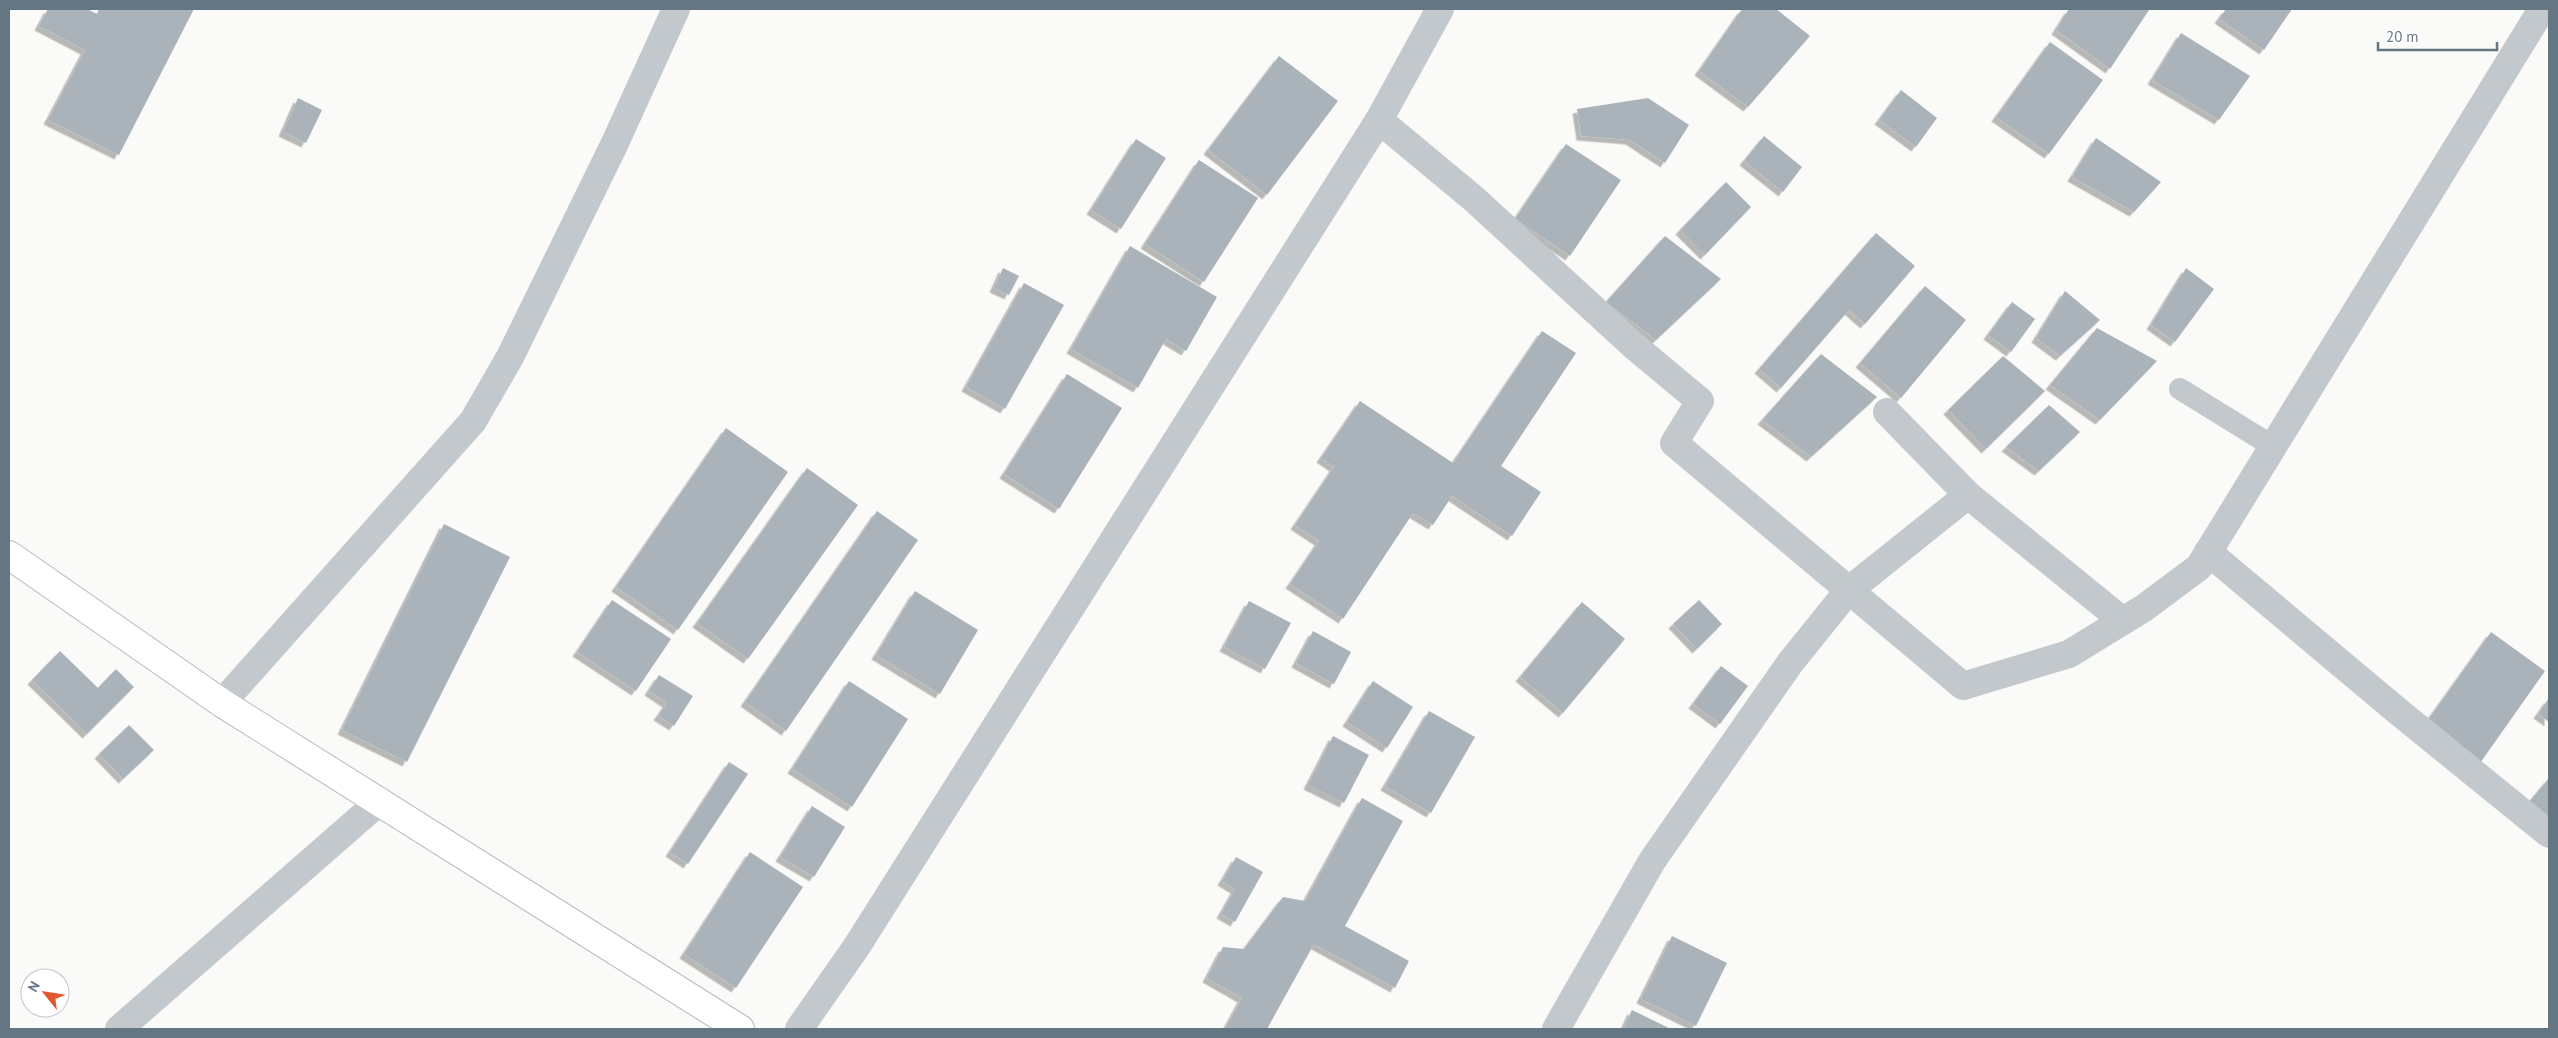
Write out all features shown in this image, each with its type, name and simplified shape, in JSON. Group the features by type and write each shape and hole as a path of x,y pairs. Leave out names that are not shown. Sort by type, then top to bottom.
{"street":[{"path":"222,703 472,421 518,339 614,145 676,9"},
{"path":"799,1029 862,937 1379,120 1440,9"},
{"path":"1379,120 1474,198 1634,346 1700,401 1674,443 1963,686 2069,654 2144,608 2199,567 2542,9"},
{"path":"1887,412 1968,495 2123,621"},
{"path":"1556,1029 1652,861 1790,663 1848,591 1968,495"},
{"path":"2208,552 2400,713 2549,834"},
{"path":"9,555 222,703 740,1029"},
{"path":"119,1029 380,802"}],"lane":[{"path":"2180,389 2274,446"}],"building":[{"path":"48,9 87,9 97,14 99,9 194,9 119,155 48,120 85,50 39,26"},
{"path":"1742,9 1776,9 1810,36 1748,107 1699,71"},
{"path":"2069,9 2149,10 2110,69 2056,30"},
{"path":"2226,9 2292,9 2264,50 2219,19"},
{"path":"2181,33 2250,76 2219,120 2152,80"},
{"path":"2050,42 2103,80 2049,154 1996,117"},
{"path":"1279,56 1338,101 1267,195 1208,150"},
{"path":"1901,90 1937,118 1916,147 1879,120"},
{"path":"298,98 322,110 306,143 283,132"},
{"path":"1648,98 1689,125 1665,163 1630,140 1581,136 1577,109"},
{"path":"1764,136 1802,167 1783,192 1744,161"},
{"path":"2096,138 2161,182 2134,212 2072,177"},
{"path":"1136,139 1166,158 1121,229 1091,210"},
{"path":"1566,144 1621,180 1570,256 1515,219"},
{"path":"1199,160 1258,198 1204,282 1145,244"},
{"path":"1726,182 1751,207 1705,255 1680,230"},
{"path":"1876,233 1915,266 1865,324 1849,310 1781,388 1759,369"},
{"path":"1665,236 1721,279 1656,340 1606,302"},
{"path":"1130,246 1217,297 1186,351 1166,339 1138,388 1071,349"},
{"path":"1003,268 1019,276 1009,295 994,288"},
{"path":"2186,268 2214,289 2175,342 2151,325"},
{"path":"1024,283 1064,305 1005,409 966,387"},
{"path":"1925,286 1966,320 1901,398 1860,363"},
{"path":"2065,291 2100,320 2060,356 2036,338"},
{"path":"2012,302 2035,319 2011,352 1988,335"},
{"path":"2097,328 2157,361 2100,420 2050,385"},
{"path":"1542,331 1576,353 1501,466 1541,492 1512,536 1452,496 1433,525 1413,513 1343,619 1290,584 1319,541 1295,525 1334,467 1321,458 1360,401 1453,463"},
{"path":"1821,354 1877,397 1811,457 1762,420"},
{"path":"2003,356 2045,391 1986,449 1948,410"},
{"path":"1067,374 1122,408 1059,509 1004,474"},
{"path":"2049,405 2080,432 2039,471 2006,447"},
{"path":"726,428 788,472 678,630 616,587"},
{"path":"807,468 858,505 748,659 697,623"},
{"path":"877,511 918,540 786,731 745,702"},
{"path":"444,524 510,557 407,762 342,730"},
{"path":"915,591 978,630 940,694 876,655"},
{"path":"612,600 671,639 636,691 577,652"},
{"path":"1699,600 1722,624 1697,649 1673,624"},
{"path":"1249,601 1291,623 1265,669 1224,647"},
{"path":"1582,602 1625,639 1563,713 1520,677"},
{"path":"1313,631 1351,652 1334,684 1296,663"},
{"path":"2491,632 2545,671 2478,766 2423,727"},
{"path":"60,651 98,688 116,669 134,687 87,734 32,680"},
{"path":"1721,666 1748,686 1720,724 1693,704"},
{"path":"659,675 693,696 674,726 658,716 667,703 649,691"},
{"path":"849,681 908,719 852,807 792,769"},
{"path":"1373,681 1413,707 1387,748 1347,722"},
{"path":"2549,698 2549,722 2538,714"},
{"path":"1429,711 1475,737 1431,813 1385,786"},
{"path":"129,725 154,750 123,779 99,754"},
{"path":"1333,736 1369,755 1344,803 1308,785"},
{"path":"729,762 748,774 688,864 670,852"},
{"path":"2549,778 2549,827 2525,807"},
{"path":"1362,798 1403,821 1345,926 1409,961 1395,988 1314,944 1267,1029 1225,1029 1242,998 1207,978 1223,947 1244,949 1283,897 1305,901"},
{"path":"812,806 845,827 814,877 780,857"},
{"path":"750,852 803,887 736,988 684,954"},
{"path":"1236,857 1263,872 1235,922 1221,914 1235,889 1222,881"},
{"path":"1672,936 1727,963 1696,1026 1641,999"},
{"path":"1632,1010 1671,1029 1623,1029"}]}
